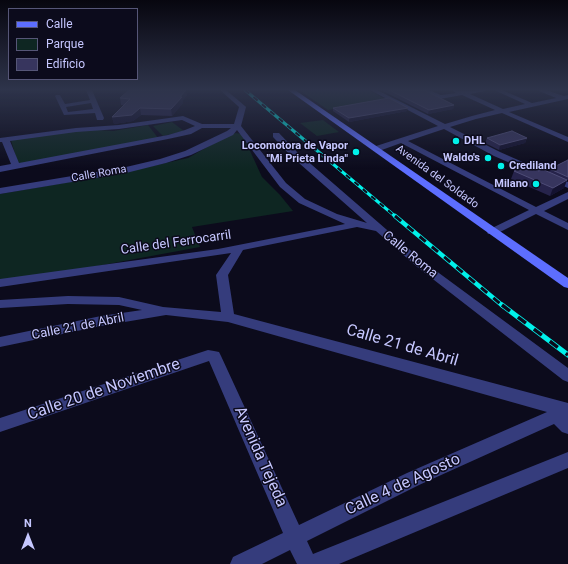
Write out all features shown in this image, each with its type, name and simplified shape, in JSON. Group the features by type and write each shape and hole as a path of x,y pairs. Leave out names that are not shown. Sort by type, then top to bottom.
{"street":[{"path":"100,116 103,128"},
{"path":"236,126 240,116"},
{"name":"Avenida del Soldado","path":"329,116 568,284"},
{"path":"425,116 497,154 568,185"},
{"path":"376,149 477,116"},
{"path":"515,116 568,140"},
{"name":"Calle Roma","path":"16,167 3,139 183,118 201,126 236,126 251,142 283,185 302,201 333,216 355,224 378,228 420,264 568,376"},
{"name":"Calle Roma","path":"0,170 168,137 188,132 201,126"},
{"name":"Calle Roma","path":"0,191 118,171 163,161 188,153 220,138 230,133 236,126"},
{"path":"276,135 294,154 378,228"},
{"path":"400,140 568,227"},
{"path":"492,232 568,195"},
{"name":"Calle del Ferrocarril","path":"0,283 240,247 355,224"},
{"path":"228,317 222,275 240,247"},
{"path":"0,304 68,300 119,301 166,311"},
{"name":"Calle 21 de Abril","path":"0,342 101,321 166,311 228,317 565,415"},
{"name":"Calle 20 de Noviembre","path":"0,425 208,355"},
{"name":"Avenida Tejeda","path":"208,355 214,356 216,359 307,564"},
{"name":"Calle 4 de Agosto","path":"240,564 413,479 565,415"},
{"path":"314,564 568,460"}],"green space":[{"path":"323,120 339,132 317,136 300,123"},
{"path":"172,122 184,131 163,136 153,126"},
{"path":"148,125 158,138 18,164 11,140 84,129 113,131"},
{"path":"236,133 241,134 245,140 262,177 293,211 192,227 200,247 0,284 0,194 121,173 188,158 228,135"}],"building":[{"path":"346,116 359,116 349,118"},
{"path":"512,131 527,138 500,145 487,138"},
{"path":"568,160 568,177 550,169"},
{"path":"525,165 539,171 542,169 567,180 553,188 514,171"}],"railway":[{"path":"276,116 396,217"},
{"path":"395,216 503,306"},
{"path":"502,305 568,355"}],"place":[{"name":"DHL","path":"456,141"},
{"name":"Locomotora de Vapor \"Mi Prieta Linda\"","path":"356,152"},
{"name":"Waldo's","path":"488,158"},
{"name":"Crediland","path":"501,166"},
{"name":"Milano","path":"536,184"}]}
